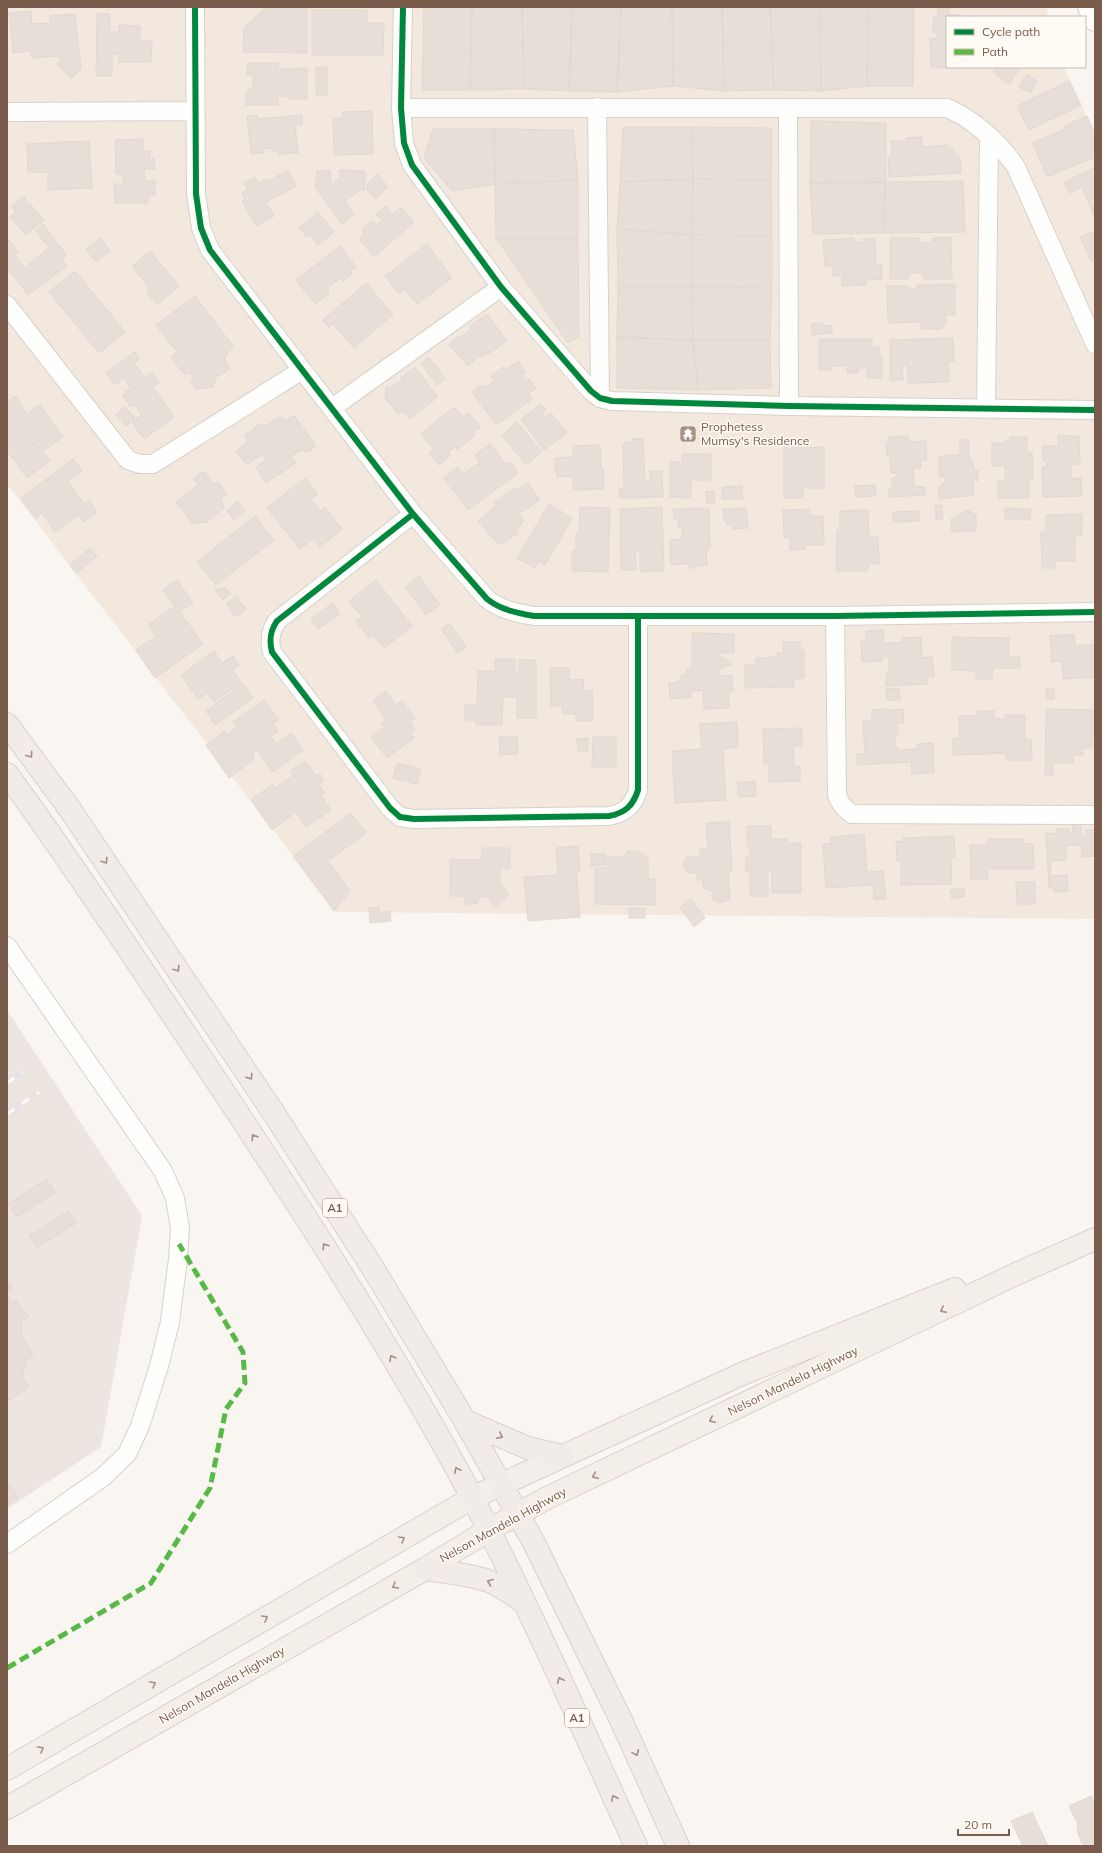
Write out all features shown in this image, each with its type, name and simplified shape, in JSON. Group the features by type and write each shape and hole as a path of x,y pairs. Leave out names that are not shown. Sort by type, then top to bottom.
{"highway":[{"name":"A1","path":"7,724 68,808 273,1112 374,1270 465,1421 533,1541 620,1718 678,1846"},
{"name":"A1","path":"7,774 45,826 250,1131 335,1262 453,1462 489,1530 524,1602 636,1846"},
{"path":"465,1421 528,1448 562,1456"},
{"path":"425,1569 461,1574 486,1580 507,1590 524,1602"}],"main road":[{"path":"1014,1270 1095,1228"},
{"path":"1014,1270 1095,1239"},
{"name":"Nelson Mandela Highway","path":"7,1769 472,1498 744,1373 1014,1270"},
{"name":"Nelson Mandela Highway","path":"7,1808 547,1498 1014,1270"}],"street":[{"path":"195,7 196,194 201,228 210,250 413,514 487,599 496,605 516,613 534,616 835,616 1095,612"},
{"path":"402,7 401,108 404,143 412,165 501,287 591,391 600,398 612,401 789,406 1095,410"},
{"path":"1090,7 1095,20"},
{"path":"597,107 600,398"},
{"path":"401,108 947,108 956,112 989,136 1009,157 1016,167 1095,344"},
{"path":"788,108 789,406"},
{"path":"7,112 195,111"},
{"path":"986,409 989,136"},
{"path":"332,408 501,287"},
{"path":"7,305 128,460 140,464 154,464 302,370"},
{"path":"413,514 277,620 272,629 270,641 272,652 390,808 400,817 414,819 609,816 619,814 629,808 635,800 638,790 638,616"},
{"path":"835,616 837,795 839,803 845,810 852,814 1095,815"},
{"path":"7,946 163,1171 175,1198 180,1228 178,1259 170,1322 159,1366 140,1426 127,1454 104,1477 7,1544"}],"shaded area":[{"path":"7,7 1047,7 1048,16 946,16 946,68 1064,68 1095,134 1095,919 336,912 7,484"},
{"path":"7,1010 142,1216 101,1447 7,1509"}],"building":[{"path":"266,7 307,7 307,53 243,52 244,28"},
{"path":"424,7 472,7 470,90 422,90"},
{"path":"472,7 522,7 524,89 470,90"},
{"path":"522,7 572,7 569,91 524,89"},
{"path":"572,7 621,7 617,92 569,91"},
{"path":"621,7 672,7 673,86 617,92"},
{"path":"672,7 722,7 724,91 673,86"},
{"path":"722,7 770,7 774,90 724,91"},
{"path":"770,7 820,7 821,91 774,90"},
{"path":"820,7 868,7 867,86 821,91"},
{"path":"868,7 914,7 913,86 867,86"},
{"path":"949,7 949,15 960,16 946,16 946,68 931,68 930,39 938,38 937,32 933,32 933,17 938,17 938,8"},
{"path":"312,10 367,10 367,23 384,23 383,55 312,55"},
{"path":"31,11 32,24 50,23 50,16 75,14 81,69 71,79 57,64 61,60 58,56 33,58 29,51 13,53 9,13"},
{"path":"97,13 110,14 110,32 119,32 119,25 140,26 140,41 152,41 151,62 119,62 119,54 112,54 112,76 96,76"},
{"path":"247,63 278,63 278,69 307,68 307,99 289,99 289,96 278,96 278,105 246,105 246,93 253,87 253,75 247,75"},
{"path":"316,67 327,67 327,95 316,95"},
{"path":"996,68 1020,69 1009,84 993,72"},
{"path":"1027,74 1037,81 1030,93 1019,87"},
{"path":"1069,81 1081,105 1029,130 1017,106"},
{"path":"372,111 373,154 334,155 333,118 343,118 343,112"},
{"path":"257,115 257,119 302,115 302,124 295,125 298,153 279,154 279,151 273,151 272,148 264,149 264,153 251,154 247,116"},
{"path":"1087,116 1095,135 1095,157 1047,177 1033,143 1065,129 1064,126"},
{"path":"811,121 886,123 886,182 810,183"},
{"path":"623,127 692,127 693,179 620,182"},
{"path":"692,127 772,128 771,180 693,179"},
{"path":"433,129 494,129 495,184 452,191 424,158"},
{"path":"494,129 573,130 578,180 495,184"},
{"path":"922,137 922,147 947,145 960,157 961,173 889,177 888,156 892,156 891,141 906,141 906,138"},
{"path":"143,139 143,151 150,151 150,158 154,158 155,169 144,169 145,181 155,180 155,195 148,195 148,203 115,203 114,184 123,184 124,174 116,174 115,140"},
{"path":"89,141 92,188 48,190 48,172 28,172 27,144"},
{"path":"1095,168 1094,216 1082,187 1069,193 1064,182"},
{"path":"288,170 296,186 266,202 274,216 256,226 242,201 245,199 242,193 248,190 244,183 254,177 258,183 266,179 269,181"},
{"path":"330,170 331,185 340,177 340,170 365,171 365,189 359,191 345,201 354,214 342,224 315,187 317,171"},
{"path":"377,174 388,187 375,199 367,190 368,183"},
{"path":"693,179 771,180 772,236 692,235"},
{"path":"693,179 692,235 617,229 620,182"},
{"path":"578,180 578,238 496,238 495,184"},
{"path":"963,181 965,232 883,233 886,182"},
{"path":"886,182 883,233 813,234 810,183"},
{"path":"24,196 27,205 30,204 44,220 26,235 10,217 16,212 12,206"},
{"path":"386,206 393,214 401,207 414,222 374,257 359,239 364,236 362,229 372,220 376,225 382,220 376,214"},
{"path":"318,212 334,232 318,245 309,234 307,237 299,228"},
{"path":"43,224 66,255 61,259 67,266 28,295 7,267 7,237 18,252 14,254 24,268 49,248 36,230"},
{"path":"617,229 692,235 692,286 618,286"},
{"path":"1095,231 1095,260 1091,261 1080,237"},
{"path":"692,235 772,236 772,288 692,286"},
{"path":"951,237 952,279 923,279 923,273 909,273 909,279 890,279 890,238 920,238 920,243 933,242 933,238"},
{"path":"101,238 110,251 96,262 86,249"},
{"path":"496,238 578,238 579,336 568,343"},
{"path":"854,238 854,242 862,242 863,239 875,238 876,265 882,265 882,279 869,280 866,274 833,276 832,266 825,266 823,240"},
{"path":"427,244 452,278 417,304 405,289 399,294 385,276"},
{"path":"340,246 356,267 351,271 353,273 343,281 341,278 327,288 329,294 315,304 296,280"},
{"path":"150,251 179,286 157,305 146,291 149,288 132,266"},
{"path":"75,271 125,332 99,353 49,292"},
{"path":"866,276 866,285 842,286 842,277"},
{"path":"366,283 393,315 354,348 333,324 329,328 323,320"},
{"path":"955,284 955,315 946,315 946,323 941,329 922,329 921,322 888,323 887,286 908,286 908,290 917,289 917,285"},
{"path":"618,286 692,286 693,340 617,337"},
{"path":"692,286 772,288 770,340 693,340"},
{"path":"195,296 233,346 224,358 230,369 216,377 213,387 196,389 191,382 193,377 190,372 185,375 171,357 177,352 156,325"},
{"path":"487,314 507,341 491,352 477,358 468,366 449,345 457,337 461,338 471,329 470,326"},
{"path":"821,323 824,326 832,325 832,333 812,335 811,324"},
{"path":"617,337 693,340 698,390 617,388"},
{"path":"953,338 954,361 949,361 949,382 908,383 907,365 902,365 903,380 890,380 890,340"},
{"path":"819,339 872,339 872,347 879,347 879,356 882,356 882,378 867,378 867,368 858,368 858,373 847,373 847,366 831,366 831,370 819,370"},
{"path":"693,340 770,340 771,388 698,390"},
{"path":"135,352 140,359 134,363 145,378 152,372 159,382 153,387 174,417 144,439 132,422 142,415 135,405 131,407 122,395 131,388 124,378 115,385 106,373"},
{"path":"429,357 445,379 437,385 421,363"},
{"path":"518,361 526,372 522,376 526,381 529,379 536,388 528,394 532,399 496,425 472,392 481,385 486,387 494,380 491,376 503,367 507,369"},
{"path":"415,367 438,397 409,419 403,411 398,414 385,398 386,388 402,381 401,378"},
{"path":"15,396 27,414 40,405 63,437 44,450 38,441 36,443 50,461 27,478 7,450 7,402"},
{"path":"541,404 546,410 542,413 545,418 551,413 567,433 544,450 521,419"},
{"path":"125,407 135,418 126,426 116,415"},
{"path":"454,407 463,417 469,413 480,427 473,432 475,435 458,449 455,447 448,452 451,455 439,465 429,453 434,450 421,434"},
{"path":"281,415 285,421 294,415 316,446 308,452 301,450 291,456 296,463 266,483 256,467 267,459 261,455 247,465 236,451 248,442 244,436 261,423 264,427"},
{"path":"517,422 542,452 526,465 502,435"},
{"path":"908,436 908,442 926,441 927,460 920,460 921,468 913,468 914,487 925,487 925,495 889,497 889,490 892,487 892,478 896,477 897,473 891,473 886,443 888,442 889,437"},
{"path":"1058,436 1079,436 1080,464 1071,464 1071,479 1081,478 1082,496 1043,497 1042,467 1047,467 1046,461 1043,461 1042,446 1059,446"},
{"path":"1010,437 1027,437 1027,452 1032,452 1033,480 1029,480 1029,498 998,498 998,482 1005,481 1005,466 992,466 992,443 1006,443 1006,440 1010,440"},
{"path":"643,438 645,482 650,482 650,471 662,471 663,497 620,498 619,488 624,488 623,445 626,442 632,442 632,439"},
{"path":"960,440 969,440 969,457 973,461 974,471 978,470 978,481 973,479 974,495 940,499 938,488 945,482 945,477 939,477 939,456 945,458 945,455 960,455"},
{"path":"801,441 801,448 824,447 824,488 803,488 803,498 784,498 784,442"},
{"path":"490,444 506,464 511,463 518,473 468,510 444,478 458,467 463,474 480,462 475,455"},
{"path":"600,445 604,489 573,490 573,476 557,477 557,472 555,472 555,458 573,457 573,446"},
{"path":"682,454 711,454 711,480 691,480 691,498 670,497 670,462 682,462"},
{"path":"73,459 82,471 68,481 84,504 89,500 97,512 84,522 79,515 55,532 41,512 36,519 21,498"},
{"path":"204,471 213,484 218,482 227,494 221,498 224,508 206,523 202,522 193,524 176,502 198,485 193,479"},
{"path":"305,478 318,494 311,499 321,511 325,507 342,529 320,547 313,539 300,549 267,508"},
{"path":"528,483 540,500 519,514 524,521 516,530 518,533 504,543 497,543 478,521 496,506 494,503 514,488 517,490"},
{"path":"875,485 876,496 856,497 855,486"},
{"path":"742,486 743,499 722,499 722,487"},
{"path":"714,491 715,502 707,503 706,492"},
{"path":"237,501 245,511 234,520 227,511"},
{"path":"549,504 572,518 545,565 539,561 535,568 517,558"},
{"path":"942,505 943,519 936,519 935,506"},
{"path":"580,507 610,508 608,572 572,571 572,551 576,551 576,533 579,531"},
{"path":"662,507 664,571 640,572 640,551 635,551 636,570 621,570 620,509"},
{"path":"709,508 710,548 706,553 707,565 689,568 689,564 671,565 670,540 682,539 682,527 679,527 678,519 674,519 673,509"},
{"path":"746,508 748,528 732,529 732,525 727,525 727,520 724,521 723,509"},
{"path":"1005,508 1031,509 1030,520 1005,519"},
{"path":"810,509 810,516 823,516 824,545 805,545 805,549 790,550 790,537 784,537 783,510"},
{"path":"868,510 869,537 878,536 879,564 870,564 867,571 836,571 837,531 840,529 840,511"},
{"path":"967,510 976,515 976,531 952,532 951,519"},
{"path":"919,511 919,521 893,522 893,512"},
{"path":"1082,514 1082,535 1075,536 1075,561 1055,561 1055,568 1042,568 1041,532 1046,532 1046,515"},
{"path":"255,516 274,540 216,585 197,562"},
{"path":"90,548 97,556 76,573 70,565"},
{"path":"419,576 440,605 426,615 405,587"},
{"path":"177,580 193,603 180,612 203,644 155,678 136,650 156,636 148,625 175,606 163,590"},
{"path":"376,580 412,626 384,648 373,635 369,638 356,621 362,617 349,601"},
{"path":"225,587 230,594 223,600 215,590"},
{"path":"236,596 246,609 236,617 226,604"},
{"path":"333,603 340,614 318,629 311,619"},
{"path":"449,623 466,647 458,653 441,629"},
{"path":"883,630 884,643 902,642 902,638 921,637 922,658 932,657 934,676 927,677 928,684 886,686 886,678 889,669 889,657 883,657 882,661 862,662 861,641 866,639 866,631"},
{"path":"692,633 734,634 734,653 718,653 718,657 723,657 732,664 719,670 719,676 732,675 733,692 728,692 729,708 704,709 703,690 691,691 691,697 670,699 669,683 678,682 682,675 686,674 687,669 692,668"},
{"path":"1074,634 1075,646 1095,644 1095,677 1063,679 1062,661 1052,662 1050,636"},
{"path":"952,637 1009,638 1009,657 1020,657 1020,668 993,668 992,679 976,679 976,671 952,670"},
{"path":"783,642 800,642 800,650 804,650 804,678 794,679 794,687 745,688 745,665 756,665 756,658 777,657 777,653 783,653"},
{"path":"214,651 222,663 233,656 239,665 232,670 253,698 215,725 206,711 233,691 232,689 214,702 207,693 198,699 181,675"},
{"path":"495,659 515,659 515,672 519,672 519,660 536,660 536,718 517,718 517,697 503,697 502,725 476,725 476,720 465,720 465,705 477,705 478,671 495,671"},
{"path":"550,668 569,668 570,680 583,679 584,691 592,690 593,721 576,721 576,714 563,714 562,705 551,706"},
{"path":"899,688 900,700 887,700 886,689"},
{"path":"1046,689 1054,689 1054,699 1046,699"},
{"path":"386,691 396,705 402,701 415,718 410,722 415,729 410,733 414,738 387,758 371,737 384,727 381,724 386,720 373,701"},
{"path":"264,700 279,720 273,724 278,731 271,737 276,744 291,733 303,750 273,772 256,749 252,752 254,759 229,778 206,745 225,731 228,734 237,727 233,722"},
{"path":"888,709 890,714 890,710 903,709 904,723 897,723 898,734 895,734 895,745 898,750 917,749 917,744 933,743 934,773 912,774 911,762 857,765 857,754 865,753 863,721 872,721 872,710"},
{"path":"1046,709 1095,710 1095,737 1092,737 1092,748 1082,748 1083,755 1073,755 1073,763 1053,763 1053,776 1045,776"},
{"path":"977,711 994,711 994,719 1005,719 1005,715 1025,715 1025,740 1031,740 1032,760 1006,760 1006,753 953,755 953,738 959,738 959,716 977,716"},
{"path":"737,722 738,747 723,749 726,800 675,803 672,751 702,749 700,724"},
{"path":"802,728 802,746 793,746 794,767 800,767 800,781 769,782 769,764 764,764 763,729"},
{"path":"517,736 518,754 500,755 499,737"},
{"path":"593,737 616,737 616,767 592,767"},
{"path":"588,738 588,751 578,751 577,739"},
{"path":"305,761 316,776 320,774 324,780 319,784 325,793 321,796 331,810 306,827 296,812 272,830 251,800 273,784 275,788 293,776 290,771"},
{"path":"397,763 421,769 417,784 393,778"},
{"path":"755,781 756,796 739,797 737,783"},
{"path":"351,813 366,833 328,861 350,891 334,911 293,856"},
{"path":"729,822 732,870 728,871 730,895 729,900 719,903 712,900 712,891 703,888 703,880 697,880 697,873 688,873 683,865 687,857 700,856 700,849 708,848 706,823"},
{"path":"1072,823 1081,823 1081,836 1086,836 1086,830 1095,830 1095,856 1082,857 1081,845 1066,846 1066,860 1050,861 1051,876 1067,875 1068,891 1054,892 1054,888 1049,888 1046,834 1057,833 1057,829 1069,828 1069,833 1073,833"},
{"path":"747,826 771,826 771,839 788,839 788,843 801,843 801,893 772,893 772,871 768,871 768,896 750,896 750,872 746,872 746,857 750,857 750,846 747,846"},
{"path":"864,834 867,872 883,871 886,899 874,900 873,885 826,888 823,844 832,843 831,837"},
{"path":"954,836 955,858 951,858 952,884 901,885 901,861 897,861 896,842 904,841 903,838"},
{"path":"988,839 1024,839 1024,844 1033,844 1034,869 988,869 988,879 971,879 970,845 988,845"},
{"path":"578,846 580,870 576,871 580,917 528,921 524,877 558,875 556,848"},
{"path":"482,848 510,848 510,868 500,868 500,884 509,894 495,907 486,896 480,897 477,904 465,904 465,896 450,896 450,860 482,860"},
{"path":"627,851 638,851 648,859 648,879 655,879 655,905 595,904 595,868 608,868 608,857 623,857"},
{"path":"591,854 606,854 606,865 591,866"},
{"path":"1016,882 1035,882 1035,904 1017,904"},
{"path":"964,888 965,896 952,899 950,890"},
{"path":"691,899 705,918 694,927 680,907"},
{"path":"379,907 379,913 390,911 391,921 370,923 369,908"},
{"path":"629,908 645,908 645,918 629,918"},
{"path":"46,1179 55,1192 17,1217 8,1204"},
{"path":"68,1211 76,1223 37,1248 29,1236"},
{"path":"7,1280 13,1289 7,1293"},
{"path":"7,1294 13,1303 16,1299 28,1317 22,1322 21,1335 33,1355 25,1362 23,1378 29,1387 7,1402"},
{"path":"10,1485 18,1497 7,1505 7,1487"},
{"path":"1091,1796 1095,1804 1095,1846 1087,1846 1082,1843 1077,1831 1078,1824 1069,1806"},
{"path":"1032,1812 1048,1846 1023,1846 1011,1821"}],"railway":[{"path":"7,1083 23,1072"},
{"path":"7,1114 39,1092"}],"marked path":[{"path":"7,1668 151,1583 210,1488 226,1409 245,1383 243,1352 179,1244"}],"cycle path":[{"path":"195,7 196,194 201,228 210,250 413,514 492,603 521,614 534,616 835,616 1095,612"},
{"path":"403,7 401,108 404,143 412,165 501,287 591,391 600,398 612,401 789,406 1095,410"},
{"path":"413,514 277,621 273,628 270,640 272,652 390,808 400,817 414,819 609,816 620,813 628,808 634,800 638,790 638,616"}],"place":[{"name":"Prophetess Mumsy's Residence","path":"688,434"}]}
